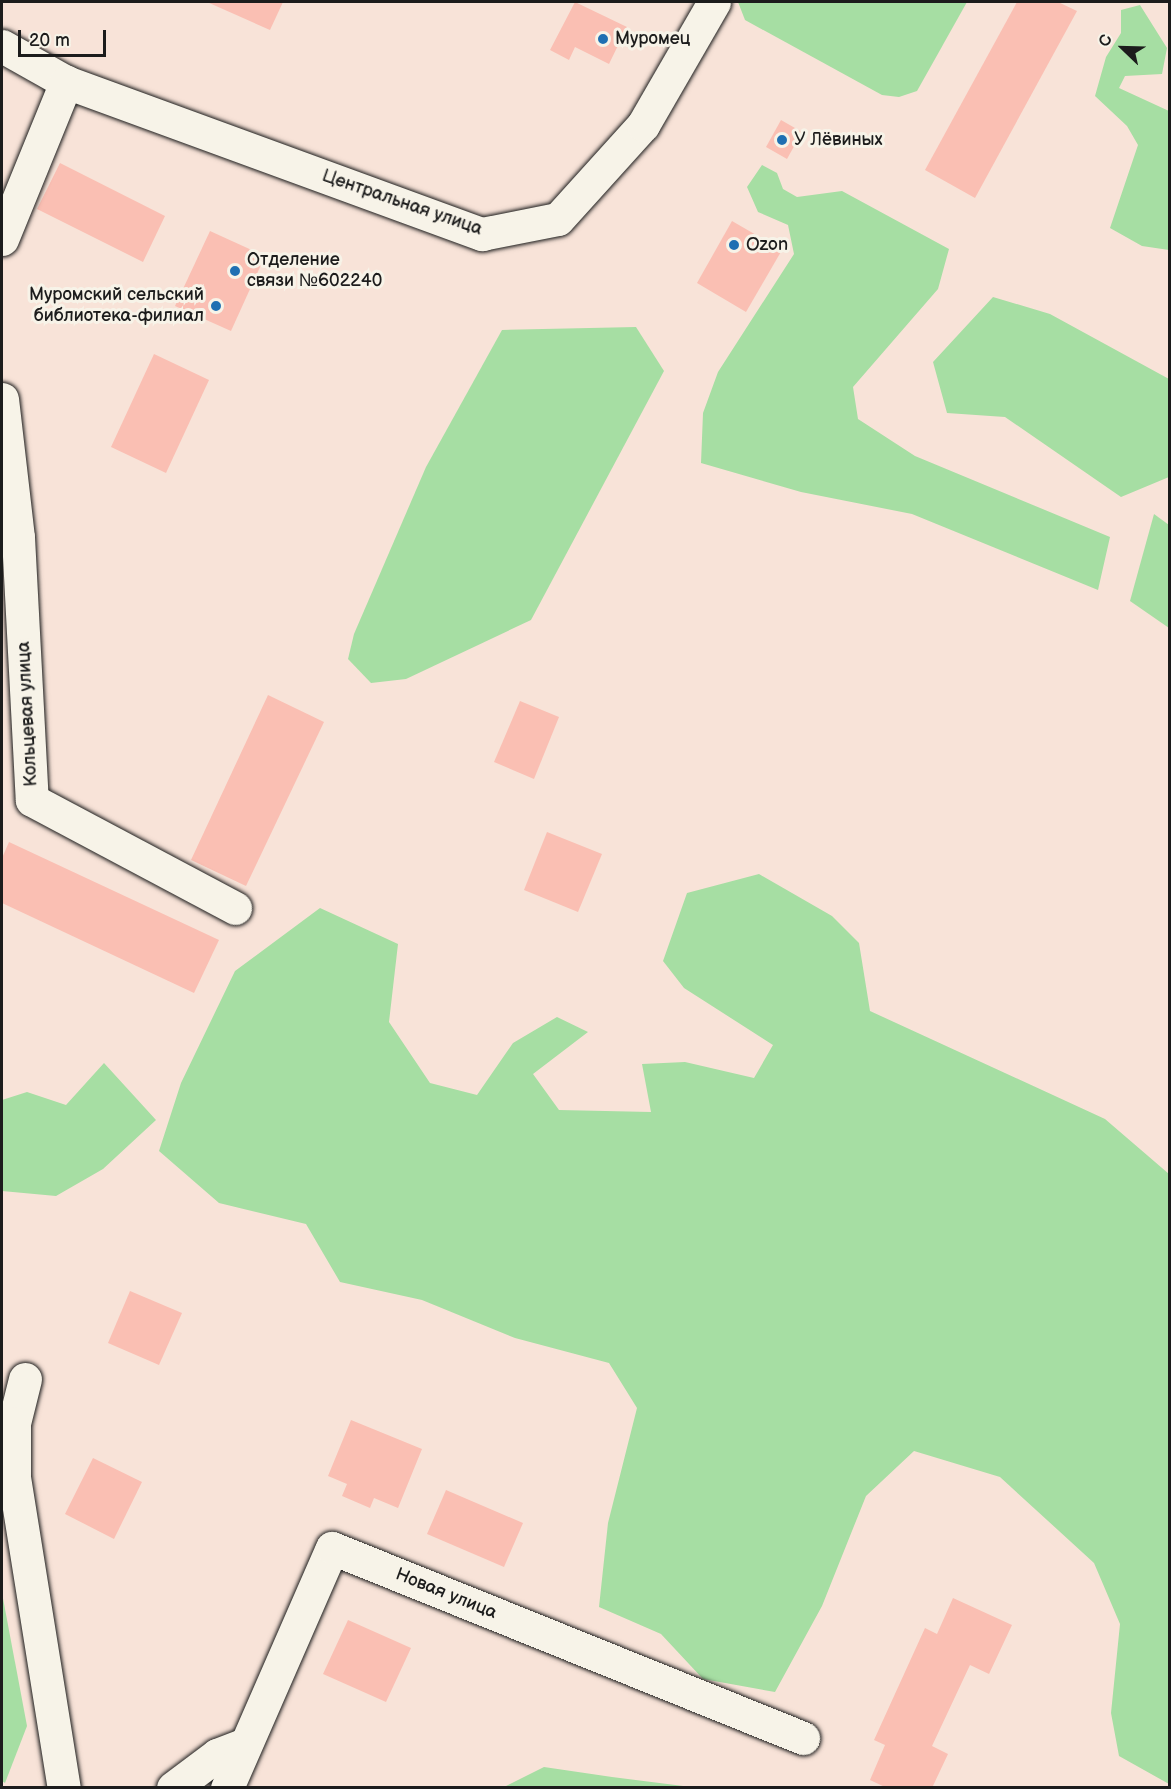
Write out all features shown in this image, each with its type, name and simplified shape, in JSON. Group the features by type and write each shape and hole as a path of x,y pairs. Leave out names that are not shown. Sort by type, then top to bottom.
{"street":[{"name":"Центральная улица","path":"2,46 66,82 482,234 558,219 643,124 714,2"},
{"path":"2,239 66,82"},
{"name":"Кольцевая улица","path":"2,399 18,537 32,800 236,908"},
{"path":"25,1379 14,1423 14,1478 64,1788"},
{"name":"Новая улица","path":"227,1788 332,1548 803,1738"},
{"path":"173,1788 217,1755 245,1744"}],"green space":[{"path":"738,2 967,2 917,91 899,97 882,95 745,20"},
{"path":"1140,5 1167,48 1162,74 1125,76 1119,88 1169,111 1169,250 1142,246 1110,228 1138,145 1127,126 1095,96 1106,57 1121,33 1121,10"},
{"path":"762,165 777,173 783,189 797,197 842,191 949,249 938,289 853,387 858,419 915,456 1110,537 1098,590 912,514 801,492 701,463 703,413 718,372 794,254 788,225 758,212 747,187"},
{"path":"993,297 1050,314 1169,379 1169,477 1121,497 1005,417 947,413 933,362"},
{"path":"636,327 664,371 531,620 406,679 371,683 348,659 354,634 426,467 502,330"},
{"path":"1154,514 1169,525 1169,628 1130,601"},
{"path":"759,874 832,916 859,943 870,1011 1105,1119 1169,1174 1169,1784 1119,1756 1111,1713 1120,1624 1094,1563 1000,1477 914,1451 866,1496 822,1606 775,1692 703,1679 661,1634 599,1607 608,1523 637,1408 609,1363 515,1338 422,1300 340,1282 306,1224 219,1203 159,1151 181,1083 235,971 320,908 398,944 389,1022 430,1083 477,1095 513,1043 557,1017 588,1032 533,1074 559,1110 651,1112 642,1064 685,1062 754,1078 773,1045 684,988 663,961 687,893"},
{"path":"104,1063 156,1120 103,1169 56,1196 2,1191 2,1100 27,1092 66,1105"},
{"path":"2,1593 27,1726 5,1783 2,1781"},
{"path":"544,1767 612,1777 691,1787 504,1787"}],"building":[{"path":"207,2 283,2 270,30"},
{"path":"575,2 627,27 609,64 575,47 569,60 550,50"},
{"path":"1017,2 1058,2 1077,11 975,198 925,170"},
{"path":"781,120 802,132 787,159 766,147"},
{"path":"60,163 165,216 143,262 37,209"},
{"path":"732,221 782,250 746,312 697,283"},
{"path":"210,231 265,256 231,331 175,306"},
{"path":"154,354 209,380 166,473 111,447"},
{"path":"268,695 324,722 246,886 191,860"},
{"path":"520,701 559,717 534,779 494,762"},
{"path":"547,832 602,854 578,912 524,890"},
{"path":"9,842 219,940 194,993 2,903 2,858"},
{"path":"130,1291 182,1313 159,1365 108,1343"},
{"path":"351,1420 422,1449 398,1508 374,1498 370,1508 342,1496 347,1484 328,1476"},
{"path":"93,1458 142,1482 114,1539 65,1514"},
{"path":"446,1490 523,1523 504,1567 427,1534"},
{"path":"953,1598 1012,1625 989,1674 970,1665 932,1746 948,1754 932,1788 887,1788 870,1780 885,1745 874,1740 925,1628 937,1634"},
{"path":"348,1620 411,1648 386,1702 323,1674"}],"place":[{"name":"Муромец","path":"603,39"},
{"name":"У Лёвиных","path":"782,140"},
{"name":"Ozon","path":"734,245"},
{"name":"Отделение связи №602240","path":"235,271"},
{"name":"Муромский сельский библиотека-филиал","path":"216,306"}]}
